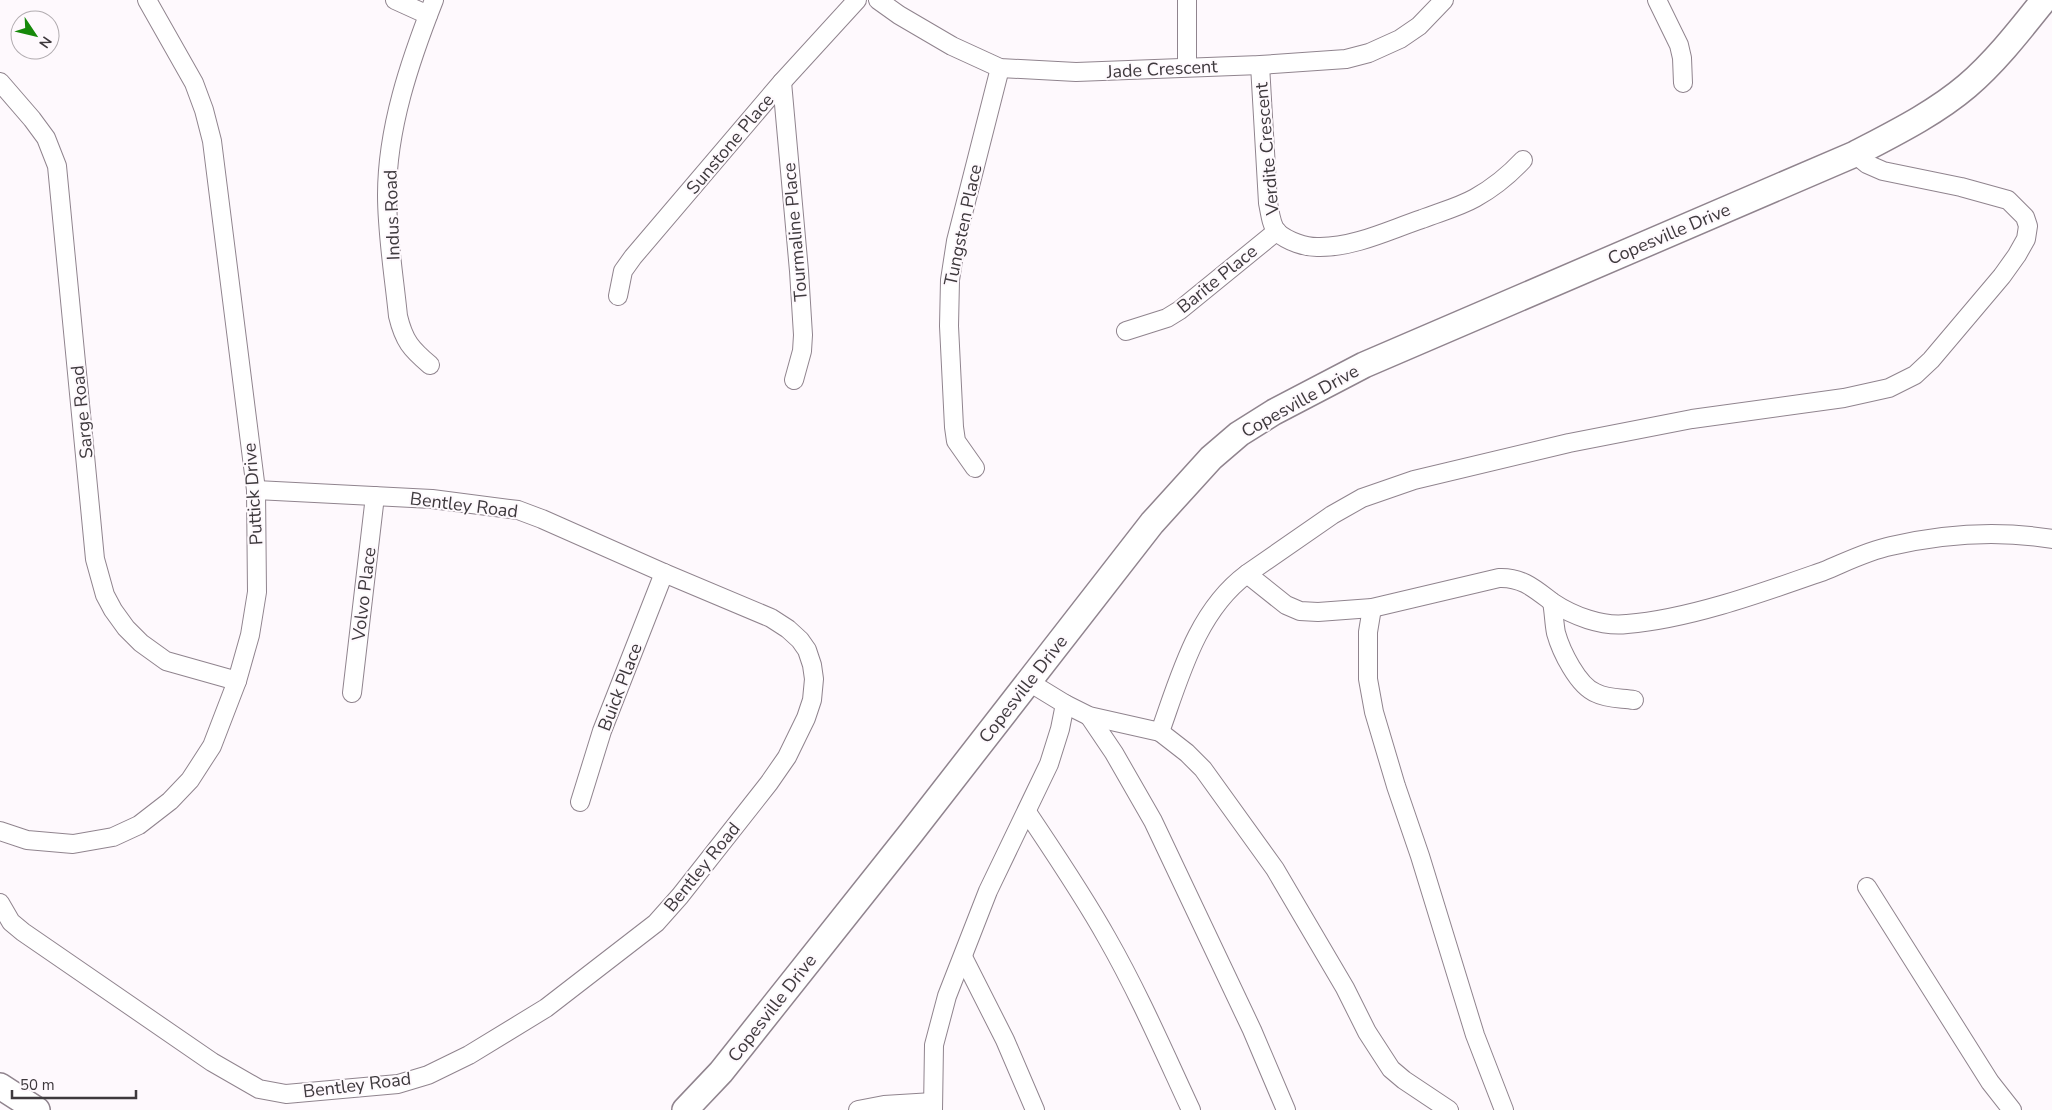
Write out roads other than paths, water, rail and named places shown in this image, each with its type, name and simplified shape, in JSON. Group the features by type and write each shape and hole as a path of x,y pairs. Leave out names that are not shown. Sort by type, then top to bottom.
{"street":[{"name":"Puttick Drive","path":"1,834 27,840 73,844 113,837 139,825 170,801 190,780 212,746 237,681 250,635 258,592 256,490 212,141 204,110 194,83 147,0"},
{"path":"395,0 431,7"},
{"name":"Sunstone Place","path":"618,296 623,271 633,257 782,82 857,0"},
{"name":"Jade Crescent","path":"878,0 899,15 952,46 1000,68 1076,72 1260,65 1346,59 1369,53 1400,39 1418,26 1444,0"},
{"path":"1187,0 1188,67"},
{"path":"1657,0 1679,45 1682,58 1683,83"},
{"name":"Copesville Drive","path":"685,1110 721,1072 1152,523 1190,480 1239,434 1274,412 1364,365 1425,337 1517,300 1855,154 1926,114 1967,86 2006,48 2044,0"},
{"name":"Indus Road","path":"430,365 409,346 402,334 398,316 387,194 389,161 397,115 407,78 431,7"},
{"name":"Verdite Crescent","path":"1260,65 1268,203 1271,219 1277,231 1292,241 1305,246 1319,247 1346,243 1382,234 1456,207 1476,197 1508,176 1523,160"},
{"name":"Tungsten Place","path":"974,468 956,441 954,427 949,318 950,280 956,241 1000,68"},
{"name":"Sarge Road","path":"0,82 46,138 57,166 96,559 105,595 126,628 141,643 166,661 237,681"},
{"name":"Tourmaline Place","path":"782,82 799,262 803,335 802,352 794,380"},
{"path":"1160,732 1186,657 1214,608 1235,582 1332,515 1362,498 1414,480 1569,443 1692,419 1844,398 1889,388 1915,375 1931,360 2002,276 2026,239 2028,226 2025,217 2008,200 1961,187 1883,171 1867,164 1855,154"},
{"name":"Barite Place","path":"1126,331 1167,318 1180,310 1277,231"},
{"name":"Bentley Road","path":"0,903 12,922 23,932 212,1062 259,1089 286,1094 398,1084 428,1075 469,1055 546,1008 656,923 680,896 769,783 787,757 806,718 812,700 814,679 807,650 800,640 788,629 771,618 518,510 432,499 256,490"},
{"name":"Volvo Place","path":"352,693 375,496"},
{"path":"1246,574 1286,606 1300,611 1318,612 1372,608 1499,578 1509,578 1530,585 1552,602 1579,616 1626,625 1692,613 1797,580 1861,555 1890,546 1971,534 2020,533 2052,538"},
{"name":"Buick Place","path":"580,802 602,731 664,573"},
{"path":"1552,602 1556,632 1560,643 1582,684 1594,693 1602,696 1634,700"},
{"path":"1372,608 1368,632 1368,679 1374,712 1475,1034 1504,1110"},
{"path":"1029,682 1089,716 1160,732 1187,753 1203,769 1274,869 1345,988 1367,1032 1391,1069 1414,1088 1449,1110"},
{"path":"858,1110 884,1104 933,1106 934,1045 938,1023 988,891 1049,764 1060,729 1065,704"},
{"path":"1089,716 1114,753 1153,822 1252,1030 1286,1110"},
{"path":"1027,812 1075,884 1107,938 1147,1014 1191,1110"},
{"path":"1867,887 1990,1082 2012,1110"},
{"path":"963,957 1006,1040 1035,1110"},
{"path":"0,1086 37,1110"}]}
